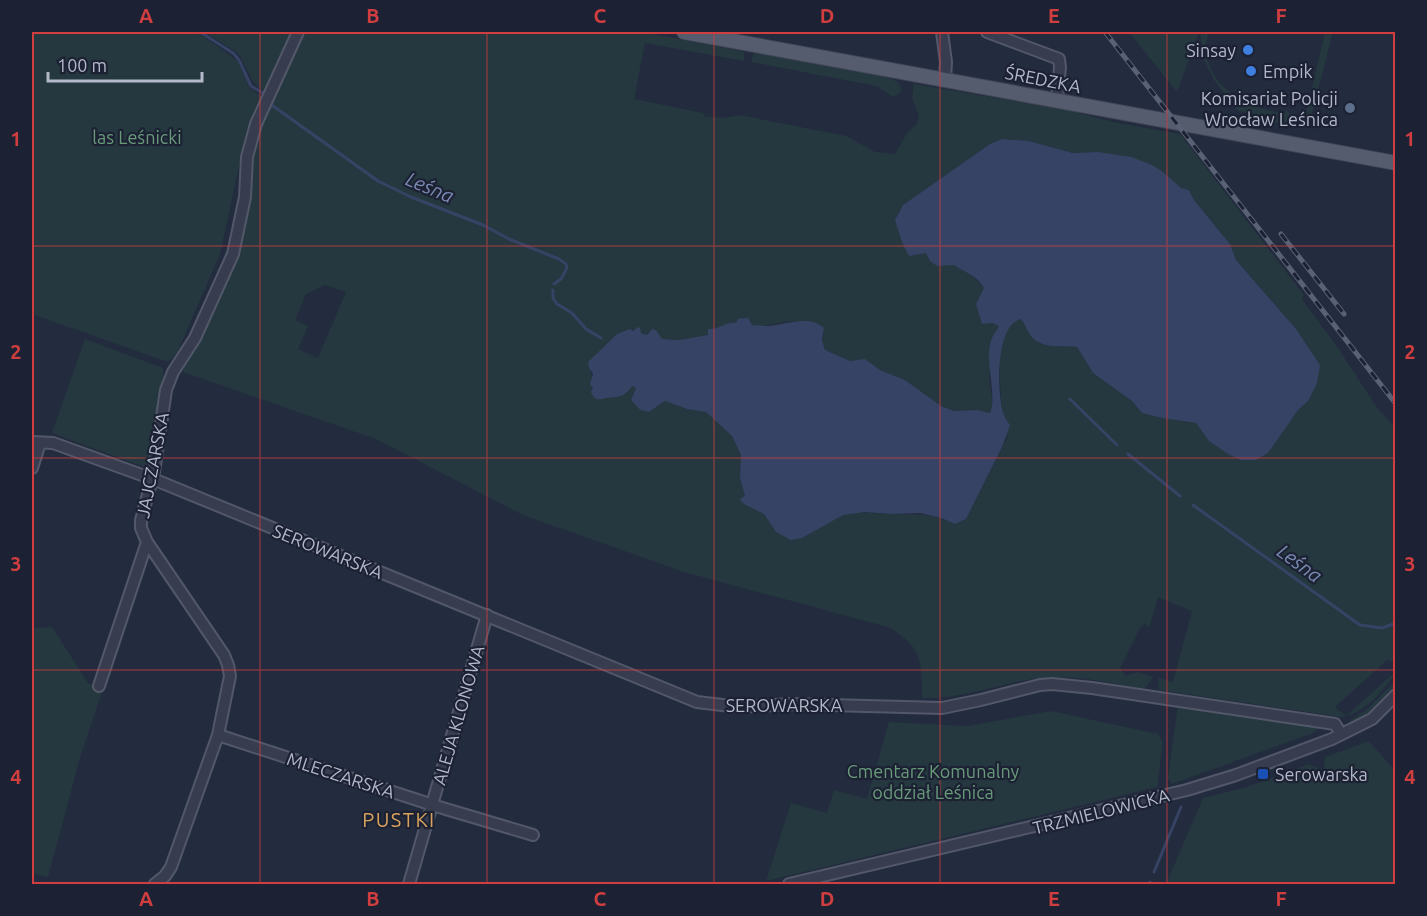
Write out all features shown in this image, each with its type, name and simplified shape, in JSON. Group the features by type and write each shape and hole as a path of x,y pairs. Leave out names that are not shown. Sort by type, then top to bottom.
{"main road":[{"name":"ŚREDZKA","path":"684,32 1395,163"}],"street":[{"name":"JAJCZARSKA","path":"155,885 171,867 218,735 230,676 224,655 147,542 141,528 141,520 153,479 166,390 173,372 195,338 233,254 245,197 247,157 256,124 298,32"},
{"path":"942,32 946,62 945,79"},
{"path":"987,32 1059,59 1057,100"},
{"name":"SEROWARSKA","path":"36,442 53,443 153,479 697,702 739,707 791,704 942,708 1024,688 1052,684 1110,690 1335,724 1341,734"},
{"path":"32,468 36,442"},
{"path":"99,686 147,542"},
{"name":"ALEJA KLONOWA","path":"409,885 487,615"},
{"name":"TRZMIELOWICKA","path":"789,885 1187,790 1246,771 1341,734 1372,719 1395,695"},
{"name":"MLECZARSKA","path":"218,735 432,805 533,835"}],"green space":[{"name":"las Leśnicki","path":"32,32 197,32 238,61 250,88 262,97 243,148 220,254 177,353 168,362 32,314"},
{"path":"204,32 293,32 265,92 253,82 235,51"},
{"path":"303,32 643,32 744,52 744,61 645,43 634,99 703,113 705,117 739,115 846,136 875,152 895,154 907,133 917,124 919,115 912,98 914,84 1067,110 1113,122 1180,134 1304,295 1302,299 1378,409 1395,428 1395,662 1387,660 1335,707 1346,716 1341,717 1159,690 1158,678 1173,682 1192,611 1158,597 1149,628 1145,623 1140,628 1120,668 1126,676 1137,672 1153,677 1144,689 1094,680 1056,677 1027,680 953,696 922,698 920,665 915,650 891,628 684,572 523,515 376,439 183,372 188,354 213,313 227,279 249,155 259,125","holes":["1002,139 1029,141 1073,153 1098,152 1162,171 1181,188 1189,190 1194,200 1230,244 1236,260 1296,329 1320,365 1308,401 1298,409 1268,453 1209,441 1196,423 1142,413 1132,401 1093,373 1077,347 1040,343 1031,336 1022,319 1016,320 1005,334 999,358 1001,400 1007,438 966,519 955,524 923,515 855,513 838,517 802,538 776,532 764,514 744,504 745,492 740,478 741,455 732,436 706,412 687,409 665,401 649,412 640,410 631,400 637,387 631,386 612,398 604,396 593,388 589,362 617,334 630,329 647,335 652,329 656,330 662,339 679,340 708,335 713,329 736,323 763,326 789,321 820,324 824,333 822,340 825,350 850,361 865,360 880,370 905,380 941,406 954,411 977,410 990,413 993,406 989,376 999,326 992,323 983,324 976,304 985,288 980,282 954,265 930,261 926,253 895,220 903,205 990,144","325,285 346,292 318,358 298,349 308,326 295,320 306,294"]},
{"path":"1129,32 1199,32 1177,92"},
{"path":"1200,32 1209,32 1206,48 1209,63 1219,82 1234,94 1233,101 1284,114 1286,110 1290,114 1288,125 1253,118 1254,113 1238,111 1214,80 1203,57"},
{"path":"1325,32 1333,32 1308,129 1303,128"},
{"path":"754,53 881,76 897,82 901,91 894,97 876,86 751,62"},
{"path":"85,339 163,368 163,384 147,468 52,433"},
{"path":"52,627 88,683 103,689 80,758 48,877 32,873 32,628"},
{"path":"1395,672 1372,701 1357,712 1346,716"},
{"path":"1395,681 1395,688 1381,704 1364,717 1350,722 1366,710"},
{"path":"1178,704 1320,726 1313,733 1172,784 1168,778"},
{"name":"Cmentarz Komunalny oddział Leśnica","path":"1051,711 1158,734 1163,742 1157,787 766,881 791,803 827,813 834,790 867,799 889,722 968,726"},
{"path":"1369,741 1395,771 1395,884 1166,884 1203,798 1247,787 1309,764 1324,771 1325,757"}],"water":[{"path":"1002,139 1029,141 1073,153 1098,152 1131,157 1150,164 1162,171 1181,188 1189,190 1194,200 1230,244 1236,260 1296,329 1320,365 1317,383 1308,401 1298,410 1268,453 1255,460 1241,460 1209,441 1196,423 1142,413 1132,401 1093,373 1077,347 1040,343 1031,336 1021,319 1013,324 1006,334 1000,360 1001,402 1004,416 1010,425 1003,445 966,519 955,524 920,513 865,512 843,515 802,538 791,540 776,532 764,514 744,504 740,499 745,496 740,478 741,455 732,436 706,412 687,409 665,401 649,412 640,410 631,400 636,388 632,386 618,397 599,399 592,395 593,388 590,384 593,374 588,362 617,334 630,329 633,331 638,327 641,333 647,335 652,329 656,330 662,339 679,340 708,335 708,329 748,318 752,325 767,326 797,321 818,324 824,328 822,340 825,350 850,361 865,359 880,370 905,380 941,406 954,411 977,410 990,413 992,397 990,346 999,326 992,323 982,324 976,304 984,288 975,278 954,265 937,266 930,261 926,253 909,256 895,220 903,205 990,144"}],"waterway":[{"name":"Leśna","path":"200,32 233,53 239,60 251,86 263,93"},
{"name":"Leśna","path":"273,106 378,181 559,259 566,264 567,268 561,279 554,284"},
{"name":"Leśna","path":"553,290 553,298 557,304 572,313 586,329 601,338"},
{"name":"Leśna","path":"1070,399 1117,445"},
{"name":"Leśna","path":"1128,454 1180,496"},
{"name":"Leśna","path":"1193,505 1360,625 1382,628 1396,623"},
{"path":"1154,872 1181,807"}],"railway":[{"path":"1105,32 1396,404"},
{"path":"1281,234 1344,314"}],"place":[{"name":"Sinsay","path":"1248,50"},
{"name":"Empik","path":"1251,71"},
{"name":"Komisariat Policji Wrocław Leśnica","path":"1350,108"},
{"name":"Serowarska","path":"1263,774"}],"district":[{"name":"PUSTKI","path":"399,819"}]}
